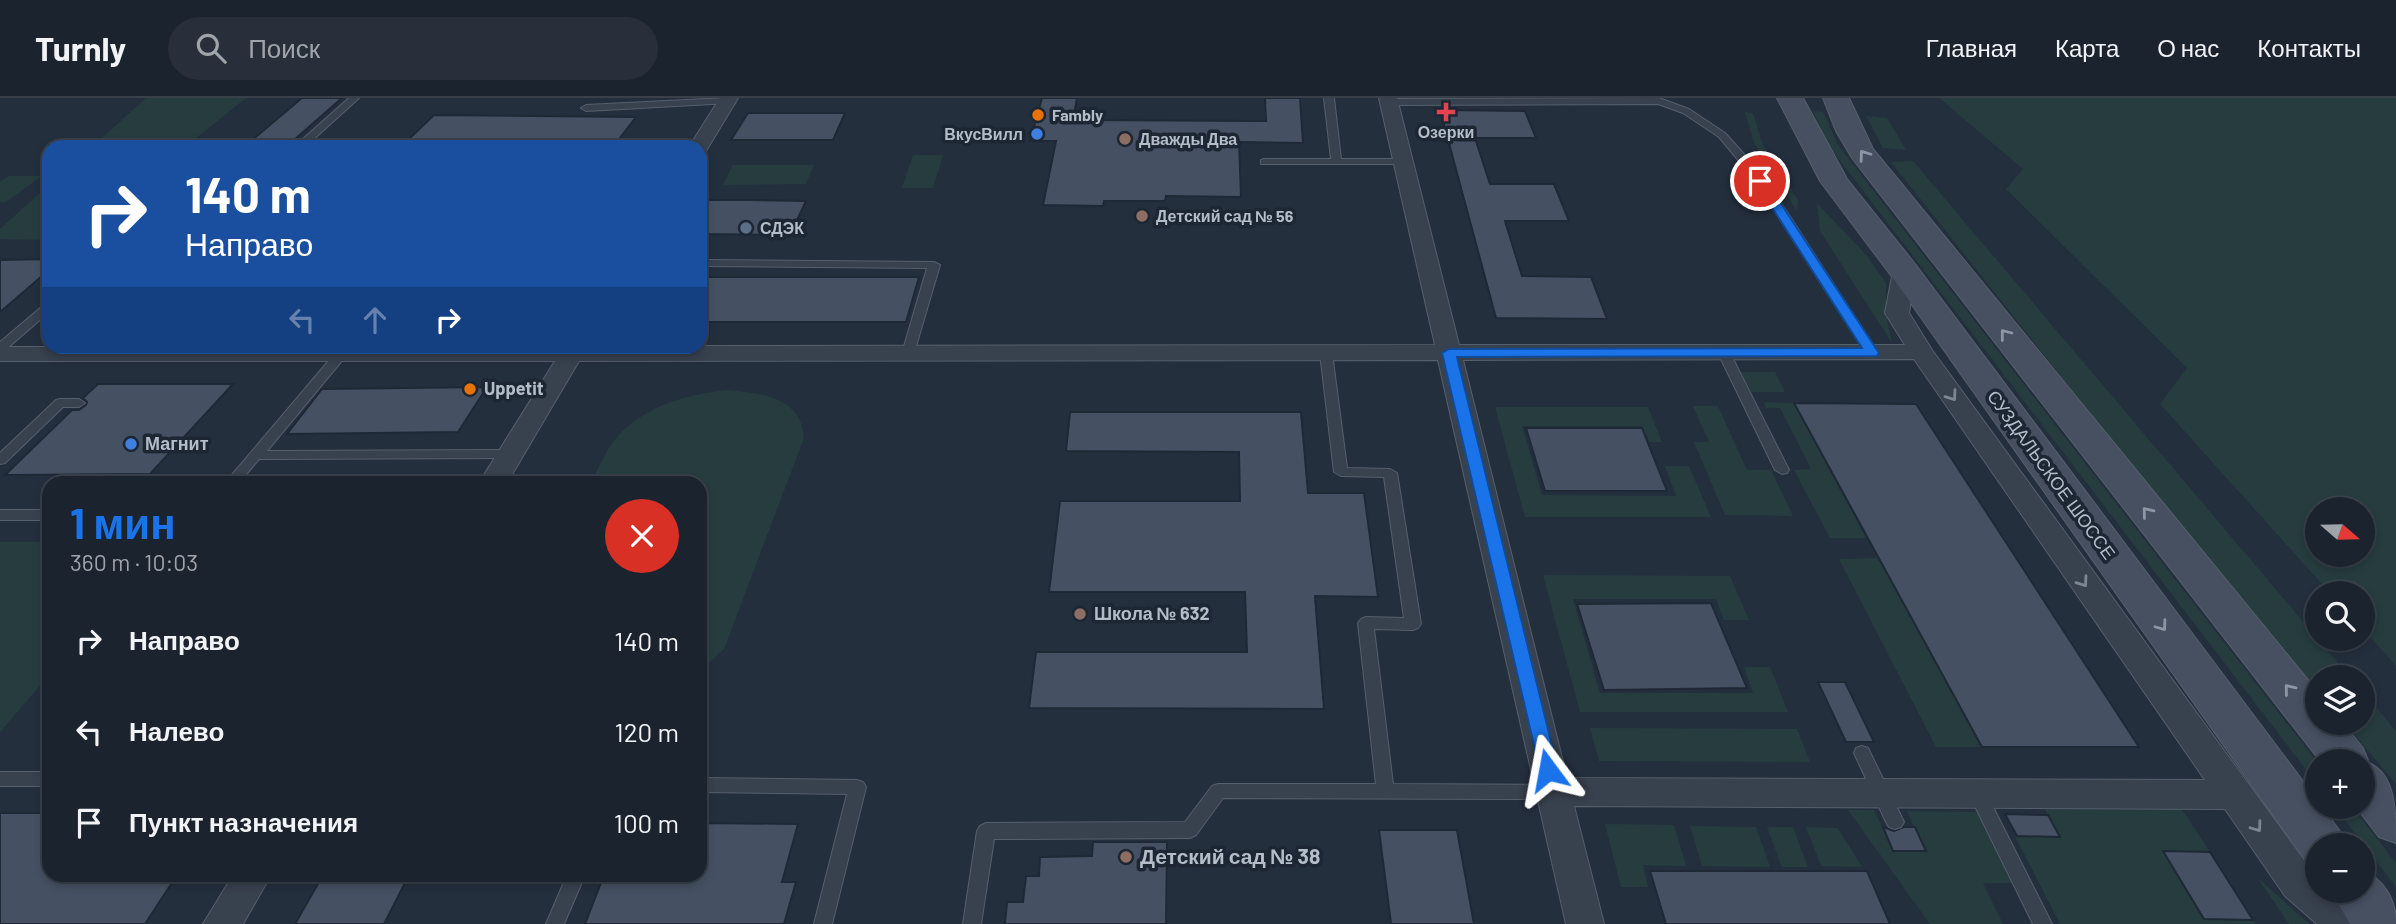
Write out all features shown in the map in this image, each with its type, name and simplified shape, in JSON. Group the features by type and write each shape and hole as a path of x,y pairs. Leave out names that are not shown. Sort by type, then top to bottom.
{"main road":[{"name":"СУЗДАЛЬСКОЕ ШОССЕ","path":"1790,98 1834,181 1904,271 2313,833"},
{"path":"1836,98 1861,152 2337,749"},
{"path":"2375,796 2396,822"},
{"path":"2365,903 2380,924"}],"street":[{"path":"703,140 728,99"},
{"path":"1389,100 1585,924"},
{"path":"1904,271 1897,313 1922,352 2298,885 2344,924"},
{"path":"707,351 1922,352"},
{"path":"0,354 42,352"},
{"path":"497,476 572,354"},
{"path":"1553,792 1888,808 1978,794 2233,795"},
{"path":"222,924 249,882"}],"lane":[{"path":"307,140 354,98"},
{"path":"1329,98 1336,162"},
{"path":"586,108 728,99"},
{"path":"1389,100 1655,99 1686,111 1722,135 1748,165 1784,215 1872,353"},
{"path":"1264,162 1404,163"},
{"path":"707,263 934,265 908,353"},
{"path":"0,348 42,312"},
{"path":"1326,353 1341,472 1390,473 1413,624 1366,623 1385,791"},
{"path":"1724,353 1782,470"},
{"path":"238,476 341,354"},
{"path":"1,458 60,403 79,403"},
{"path":"256,454 511,454"},
{"path":"0,515 42,515"},
{"path":"1862,753 1888,808"},
{"path":"0,779 42,779"},
{"path":"707,785 857,787 823,924"},
{"path":"972,924 986,831 1189,830 1218,791 1553,792"},
{"path":"1978,794 2043,924"},
{"path":"555,924 573,882"}],"green space":[{"path":"146,98 246,98 194,140 100,140"},
{"path":"1939,98 2396,98 2396,666 2375,642 2375,581 2319,581 2307,567 2375,567 2375,497 2305,497 2305,565 2160,404 2187,368 2006,189 2023,169"},
{"path":"1813,111 1823,112 1838,145 2307,749 2305,768 1828,145"},
{"path":"1745,112 1753,113 1762,143 1798,200 1797,211 1754,143"},
{"path":"1866,116 1887,118 1906,150 1883,148"},
{"path":"913,155 943,155 933,188 902,188"},
{"path":"1913,161 2305,624 2305,651 2328,651 2340,665 2305,665 2305,675 2164,506 1891,162"},
{"path":"733,165 814,165 806,184 723,185"},
{"path":"9,176 42,176 6,202 0,202 0,182"},
{"path":"42,191 42,240 0,239 0,229"},
{"path":"1817,203 1867,256 1886,283 1887,320 1892,343 1820,231"},
{"path":"1741,372 1775,372 1785,392 1751,392"},
{"path":"726,390 777,399 796,413 804,438 724,649 707,665 707,476 594,476 614,441 629,425 654,409 697,395"},
{"path":"1764,402 1794,403 1866,538 1830,538 1794,470 1811,469 1780,408 1766,408"},
{"path":"1693,406 1718,406 1747,470 1771,470 1793,516 1725,515 1694,442 1709,442"},
{"path":"1495,407 1648,407 1662,442 1649,442 1642,426 1522,426 1542,495 1676,496 1665,466 1689,466 1711,517 1525,517"},
{"path":"0,542 42,542 42,683 0,732"},
{"path":"1879,558 1982,747 1936,747 1839,559"},
{"path":"1543,575 1730,576 1749,620 1724,620 1716,599 1573,599 1600,693 1753,693 1744,667 1770,667 1788,712 1580,712"},
{"path":"2375,706 2396,731 2396,784 2375,759 2375,749 2367,749 2355,735 2375,735"},
{"path":"1590,728 1797,729 1810,762 1599,761"},
{"path":"2044,807 2181,808 2210,852 2163,851 2204,919 2253,920 2256,924 2060,924 2015,836 2059,837"},
{"path":"1848,810 1874,810 1893,851 1925,851 1907,811 1981,812 2017,883 1983,883 2003,924 1930,924"},
{"path":"2344,819 2361,819 2372,833 2355,833"},
{"path":"1605,824 1674,825 1686,866 1643,865 1648,887 1621,887"},
{"path":"1690,826 1756,827 1770,867 1702,866"},
{"path":"1767,827 1793,827 1808,867 1782,867"},
{"path":"1806,827 1838,828 1862,867 1821,866"},
{"path":"2375,836 2396,863 2396,887 2375,859"},
{"path":"2257,877 2309,924 2289,924"}],"building":[{"path":"302,98 342,98 294,140 252,140"},
{"path":"1042,98 1077,98 1073,120 1266,121 1265,98 1300,98 1303,143 1239,142 1241,197 1166,196 1165,201 1104,201 1103,206 1043,205 1056,141 1030,141"},
{"path":"1440,110 1525,111 1536,138 1475,138 1490,184 1554,184 1569,221 1505,221 1522,276 1591,277 1607,319 1496,318"},
{"path":"748,113 845,113 833,140 731,140"},
{"path":"434,115 636,117 618,140 408,140"},
{"path":"707,200 806,201 790,235 707,234"},
{"path":"42,259 42,276 0,312 0,260"},
{"path":"707,277 919,277 906,322 707,322"},
{"path":"98,384 233,384 150,474 5,475 72,410 79,410 86,405 87,402 83,398"},
{"path":"487,387 458,432 287,434 322,389"},
{"path":"1794,403 1916,404 2139,747 1982,747"},
{"path":"1070,412 1301,412 1308,493 1364,493 1378,597 1315,596 1324,709 1029,708 1036,652 1247,652 1245,592 1049,592 1060,501 1240,501 1239,452 1066,451"},
{"path":"1526,428 1642,428 1667,491 1545,491"},
{"path":"1711,603 1747,688 1604,690 1577,604"},
{"path":"1818,682 1845,682 1874,742 1846,742"},
{"path":"0,813 42,813 42,882 172,882 145,924 0,924"},
{"path":"2005,814 2048,815 2060,837 2017,836"},
{"path":"707,823 798,824 782,882 796,882 784,924 585,924 601,882 707,882"},
{"path":"1883,827 1894,831 1915,827 1926,851 1893,851"},
{"path":"1379,830 1457,830 1474,924 1391,924"},
{"path":"1093,842 1167,842 1166,924 1005,924 1007,902 1023,902 1026,876 1039,876 1040,857 1092,856"},
{"path":"2163,851 2210,852 2253,920 2204,919"},
{"path":"1650,871 1867,871 1890,924 1666,924"},
{"path":"319,882 405,882 384,924 295,924"}],"place":[{"name":"Озерки","path":"1446,112"},
{"name":"Fambly","path":"1038,115"},
{"name":"ВкусВилл","path":"1037,134"},
{"name":"Дважды Два","path":"1125,139"},
{"name":"Детский сад № 56","path":"1142,216"},
{"name":"СДЭК","path":"746,228"},
{"name":"Uppetit","path":"470,389"},
{"name":"Магнит","path":"131,444"},
{"name":"Школа № 632","path":"1080,614"},
{"name":"Детский сад № 38","path":"1126,857"}],"route":[{"path":"1548,770 1449,353 1872,353 1760,181"}]}
